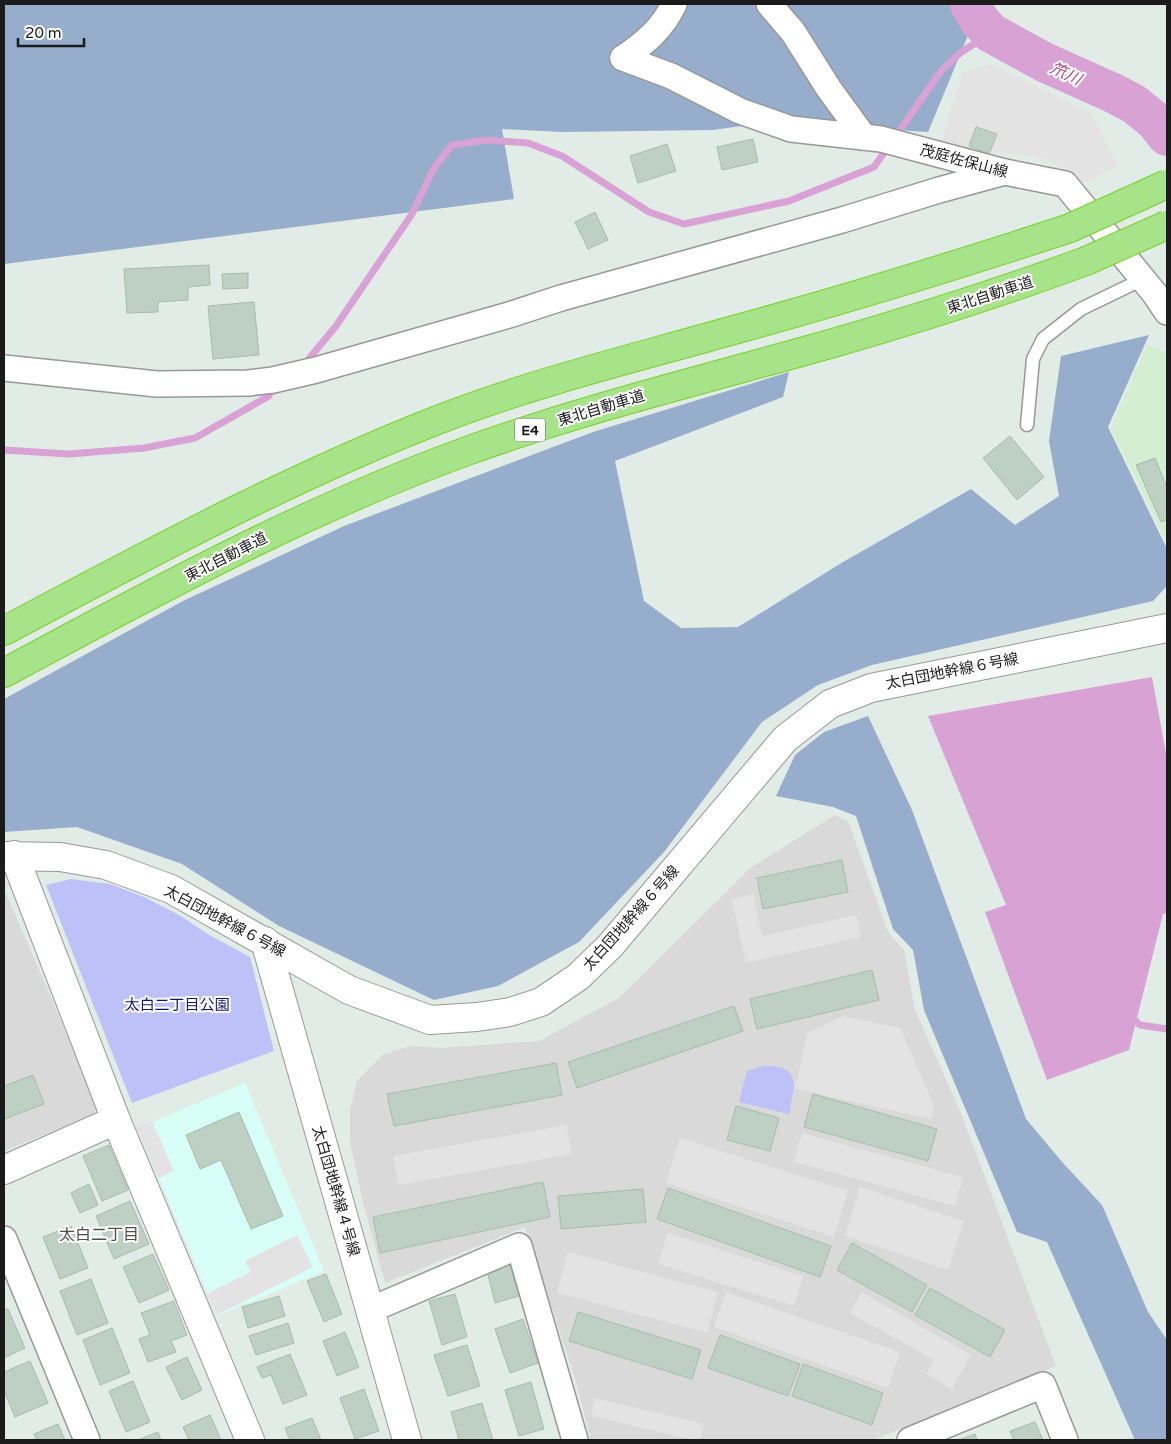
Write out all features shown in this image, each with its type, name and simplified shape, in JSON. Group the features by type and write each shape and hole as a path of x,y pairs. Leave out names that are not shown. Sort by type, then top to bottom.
{"highway":[{"path":"4,631 182,536 264,495 450,415 548,383 914,279 1070,228 1167,184"},
{"name":"東北自動車道","path":"4,674 116,613 288,525 375,487 466,452 553,422 922,317 1013,288 1086,261 1167,225"}],"street":[{"name":"茂庭佐保山線","path":"674,4 656,32 623,58 671,76 740,112 791,129 883,140 1005,172 1066,184 1143,279 1167,312"},
{"path":"769,4 794,32 829,90 883,140"},
{"path":"4,368 157,384 248,383 283,377 316,370 1005,172"},
{"name":"太白団地幹線６号線","path":"9,856 60,857 106,865 171,890 265,941 349,990 430,1020 502,1014 541,1002 578,977 610,946 785,739 830,704 870,688 1167,628"},
{"path":"9,856 116,1120 250,1440"},
{"name":"太白団地幹線４号線","path":"265,941 407,1440"},
{"path":"4,1170 116,1120"},
{"path":"4,1239 87,1440"},
{"path":"370,1310 519,1246 575,1440"},
{"path":"910,1440 1043,1386 1065,1440"}],"lane":[{"path":"1027,425 1032,359 1043,339 1081,309 1143,279"}],"shaded area":[{"path":"4,4 981,4 928,132 770,122 713,130 562,132 502,129 514,199 4,264"},
{"path":"992,64 1092,114 1119,166 1081,184 1052,162 1032,156 940,146 963,72"},
{"path":"1149,335 1108,427 1167,549 1167,586 1153,601 872,665 818,685 762,722 664,852 579,942 498,986 434,1000 279,926 182,864 77,827 4,832 4,699 183,601 344,526 593,432 789,372 783,397 615,461 644,601 681,628 738,627 843,562 971,489 1015,525 1059,496 1049,441 1061,356"},
{"path":"1147,345 1167,352 1167,542 1111,428"},
{"path":"1152,677 1167,759 1167,913 1163,914 1129,1050 1047,1080 985,912 1006,905 928,716"},
{"path":"868,716 912,810 1026,1119 1102,1205 1148,1312 1167,1340 1167,1440 1135,1440 1047,1242 1017,1232 924,1010 913,950 893,929 856,816 833,807 776,796 795,755 824,732"},
{"path":"835,815 848,821 888,932 904,950 915,1010 960,1111 1056,1366 873,1440 591,1440 575,1378 525,1227 385,1283 363,1202 350,1142 350,1110 357,1081 382,1055 411,1046 440,1048 539,1041 619,998 750,868"},
{"path":"4,889 98,1106 94,1114 4,1151"},
{"path":"753,894 762,936 856,915 861,937 746,963 732,899"},
{"path":"843,1016 900,1028 934,1105 931,1119 795,1089 807,1033"},
{"path":"245,1083 324,1271 217,1316 138,1128"},
{"path":"152,1121 174,1171 159,1178 136,1127"},
{"path":"566,1125 572,1154 399,1185 393,1156"},
{"path":"802,1133 963,1177 955,1206 794,1162"},
{"path":"680,1138 848,1191 834,1237 666,1183"},
{"path":"860,1187 964,1221 948,1270 845,1236"},
{"path":"668,1233 803,1276 794,1306 658,1264"},
{"path":"297,1235 313,1267 217,1315 206,1294 250,1272 245,1261"},
{"path":"568,1252 718,1292 707,1333 557,1293"},
{"path":"726,1292 900,1352 888,1388 714,1327"},
{"path":"861,1292 971,1355 952,1389 926,1374 934,1360 850,1313"},
{"path":"595,1398 704,1424 700,1440 591,1416"}],"green space":[{"name":"太白二丁目公園","path":"71,879 110,884 144,897 179,915 211,936 250,957 274,1051 132,1103 46,885"},
{"path":"764,1066 785,1069 790,1073 794,1086 789,1114 739,1102 747,1071"}],"building":[{"path":"976,127 997,134 989,154 969,146"},
{"path":"753,139 758,162 722,170 717,147"},
{"path":"667,144 676,171 638,183 630,156"},
{"path":"595,212 608,240 588,249 575,222"},
{"path":"209,265 210,285 188,287 188,300 158,302 158,312 127,313 124,269"},
{"path":"248,273 248,288 223,289 222,274"},
{"path":"254,302 259,355 213,359 208,306"},
{"path":"1010,436 1044,477 1017,500 983,458"},
{"path":"1155,458 1167,488 1167,520 1161,522 1136,465"},
{"path":"842,860 848,892 763,909 757,878"},
{"path":"872,970 879,1000 757,1029 750,999"},
{"path":"734,1006 743,1031 577,1088 568,1062"},
{"path":"556,1063 562,1095 394,1126 387,1094"},
{"path":"33,1075 44,1104 4,1119 4,1086"},
{"path":"813,1094 937,1129 928,1161 804,1127"},
{"path":"736,1106 779,1118 770,1151 727,1140"},
{"path":"239,1112 283,1216 251,1229 221,1160 200,1169 186,1135"},
{"path":"109,1145 128,1190 102,1201 83,1156"},
{"path":"543,1182 550,1217 380,1253 373,1217"},
{"path":"89,1184 98,1205 80,1213 71,1193"},
{"path":"668,1188 831,1246 820,1277 657,1219"},
{"path":"643,1189 646,1222 561,1229 558,1196"},
{"path":"130,1201 149,1244 114,1259 96,1216"},
{"path":"71,1226 88,1268 60,1279 43,1237"},
{"path":"852,1243 927,1285 912,1312 837,1270"},
{"path":"153,1254 169,1290 139,1303 123,1267"},
{"path":"510,1265 519,1296 495,1303 487,1271"},
{"path":"326,1274 342,1314 324,1322 307,1281"},
{"path":"91,1279 108,1323 77,1335 60,1291"},
{"path":"930,1288 1005,1330 990,1357 915,1315"},
{"path":"455,1294 467,1337 442,1345 429,1301"},
{"path":"279,1296 285,1316 248,1328 242,1307"},
{"path":"174,1301 187,1335 171,1341 176,1352 148,1362 139,1339 150,1335 141,1313"},
{"path":"8,1309 25,1348 4,1358 4,1310"},
{"path":"578,1312 701,1350 692,1379 569,1341"},
{"path":"523,1319 538,1363 510,1373 495,1329"},
{"path":"288,1323 294,1343 256,1355 249,1336"},
{"path":"112,1328 130,1373 100,1385 83,1340"},
{"path":"345,1332 359,1367 337,1376 323,1341"},
{"path":"720,1335 800,1364 788,1396 708,1368"},
{"path":"467,1345 480,1386 448,1396 434,1355"},
{"path":"290,1354 307,1395 283,1404 271,1375 262,1378 257,1367"},
{"path":"187,1357 202,1390 182,1400 166,1367"},
{"path":"30,1361 48,1403 15,1417 4,1391 4,1372"},
{"path":"803,1364 883,1393 872,1425 792,1396"},
{"path":"133,1381 150,1422 126,1432 109,1391"},
{"path":"531,1382 544,1429 519,1436 505,1390"},
{"path":"364,1389 379,1431 355,1439 340,1398"},
{"path":"482,1403 493,1440 459,1440 451,1412"},
{"path":"210,1415 221,1440 189,1440 183,1427"},
{"path":"312,1418 321,1440 290,1440 285,1428"},
{"path":"1035,1422 1043,1440 1014,1440 1010,1431"},
{"path":"58,1424 65,1440 37,1440 34,1434"},
{"path":"158,1432 161,1440 138,1440"},
{"path":"975,1434 977,1440 959,1440"}],"waterway":[{"name":"笊川","path":"970,4 980,21 991,33 1044,62 1134,104 1155,121 1167,136"},
{"path":"892,137 901,129 941,71 960,53 991,33"},
{"path":"303,366 336,326 412,214 434,168 452,145 487,140 528,143 562,156 649,212 684,224 789,201 874,167 888,147"},
{"path":"4,450 69,454 144,448 195,438 277,390"},
{"path":"1130,1016 1140,1025 1167,1029"}],"district":[{"name":"太白二丁目","path":"99,1234"}]}
